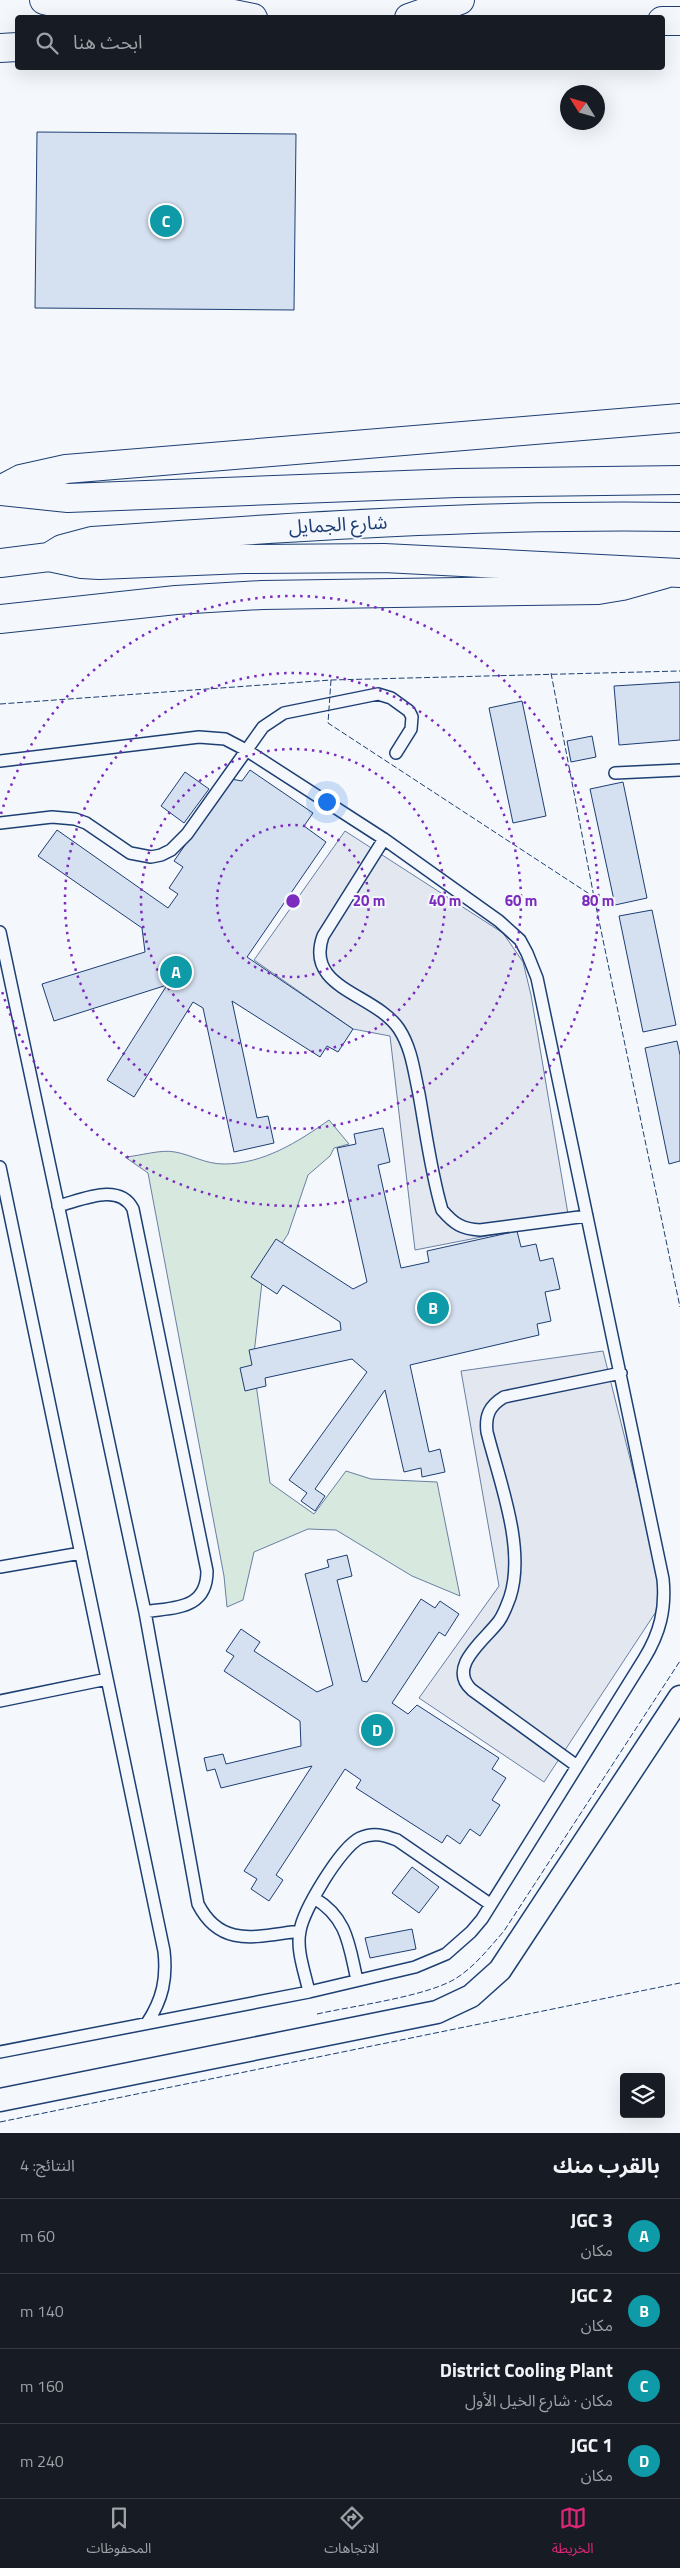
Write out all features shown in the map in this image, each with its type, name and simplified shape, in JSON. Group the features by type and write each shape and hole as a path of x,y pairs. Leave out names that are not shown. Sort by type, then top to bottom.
{"main road":[{"path":"44,0 62,4 214,10 238,15"},
{"path":"418,15 460,0"},
{"path":"665,21 680,21"},
{"path":"0,48 15,48"},
{"path":"0,490 21,479 66,469 680,418"},
{"name":"شارع الجمايل","path":"0,490 68,498 457,483 680,480"},
{"name":"شارع الجمايل","path":"0,563 49,557 70,546 92,541 329,524 525,516 680,517"},
{"path":"49,557 82,564 99,565 244,559 384,558 675,573"},
{"path":"0,619 176,600 262,595 598,590 675,573"}],"street":[{"path":"0,2100 437,2012 471,1996 487,1984 505,1962 680,1697"}],"lane":[{"path":"0,823 52,817 75,819 86,823 130,853 151,857 162,855 179,843 262,727 276,717 355,697 378,694 391,698 412,716 412,729 396,753"},
{"path":"0,761 199,737 225,739 246,750 384,840 499,921 520,940 537,978 663,1579 664,1613 653,1644 490,1904 471,1932 446,1954 415,1967 309,1992 0,2052"},
{"path":"615,773 680,770"},
{"path":"384,840 323,936 318,949 319,963 326,975 384,1012 403,1035 412,1063 442,1210 452,1222 465,1229 480,1230 587,1216"},
{"path":"0,932 145,1612 198,1904 217,1930 231,1936 248,1937 300,1931"},
{"path":"0,1167 164,1951 165,1982 161,1997 147,2023"},
{"path":"58,1206 112,1194 126,1198 134,1210 207,1571 204,1590 198,1598 180,1606 145,1612"},
{"path":"577,1766 472,1690 464,1678 463,1671 468,1657 499,1620 506,1608 511,1595 514,1573 513,1539 487,1432 487,1415 496,1402 504,1397 621,1373"},
{"path":"0,1567 81,1553"},
{"path":"0,1701 107,1679"},
{"path":"309,1992 301,1954 300,1931 303,1919 314,1898 348,1847 359,1838 372,1835 385,1836 397,1840 490,1904"},
{"path":"314,1898 335,1913 342,1924 357,1980"}],"shaded area":[{"path":"345,831 503,933 523,962 531,995 569,1220 415,1250 390,1036 353,1029 254,960"},
{"path":"329,1120 349,1144 334,1148 330,1156 308,1175 288,1234 263,1273 253,1363 270,1483 314,1514 346,1471 371,1479 437,1482 460,1596 412,1576 336,1530 308,1529 254,1552 243,1600 227,1607 224,1576 148,1173 125,1157 169,1151 211,1163 238,1163 266,1156 280,1150"},
{"path":"603,1351 665,1598 544,1782 419,1698 499,1586 461,1371"}],"building":[{"path":"37,132 296,134 294,310 35,308"},
{"path":"680,682 680,740 619,745 614,686"},
{"path":"522,701 546,816 513,823 489,708"},
{"path":"592,736 596,757 571,762 567,741"},
{"path":"250,770 313,813 304,826 326,842 247,957 353,1029 338,1052 327,1046 320,1057 232,1001 257,1118 268,1116 274,1143 234,1152 203,1008 193,1002 134,1097 107,1080 167,985 54,1021 42,984 145,952 142,928 38,856 57,830 168,908 178,894 169,888 183,867 174,861 231,779 242,781"},
{"path":"185,772 209,789 184,823 161,806"},
{"path":"623,782 647,898 615,905 590,789"},
{"path":"652,910 676,1025 643,1032 619,916"},
{"path":"677,1041 680,1055 680,1161 669,1164 645,1048"},
{"path":"383,1128 390,1162 378,1165 401,1268 429,1262 427,1251 517,1231 521,1247 536,1244 540,1261 553,1258 560,1289 545,1292 551,1321 537,1324 539,1335 410,1365 429,1452 440,1449 445,1472 422,1477 421,1468 404,1472 385,1390 315,1489 325,1496 315,1511 301,1501 307,1493 289,1480 367,1372 352,1359 265,1378 266,1386 245,1391 240,1368 252,1365 249,1350 341,1330 340,1322 283,1285 277,1294 251,1277 276,1239 353,1289 367,1282 337,1148 356,1144 354,1134"},
{"path":"347,1555 352,1576 337,1580 362,1681 367,1682 421,1599 435,1608 440,1601 459,1614 445,1636 439,1632 392,1703 408,1714 417,1705 499,1758 492,1769 506,1778 492,1800 500,1805 480,1836 470,1829 460,1844 447,1835 442,1843 356,1788 361,1780 345,1769 276,1875 283,1880 269,1901 251,1889 257,1879 244,1871 312,1766 221,1788 215,1769 207,1771 204,1758 223,1754 226,1764 301,1746 300,1721 224,1671 234,1656 226,1651 241,1629 260,1642 254,1651 317,1692 333,1685 305,1574 329,1567 327,1560"},
{"path":"412,1867 439,1887 419,1913 392,1893"},
{"path":"412,1929 416,1949 370,1958 365,1938"}],"fence":[{"path":"0,704 331,680 680,671"},
{"path":"551,673 594,897 680,1307"},
{"path":"331,680 328,723 594,897"},
{"path":"317,2014 391,2000 430,1990 458,1977 477,1962 504,1931 680,1661"},
{"path":"0,2122 680,1983"}],"place":[{"name":"District Cooling Plant","path":"166,221"},
{"name":"JGC 3","path":"176,972"},
{"name":"JGC 2","path":"433,1308"},
{"name":"JGC 1","path":"377,1730"}]}
